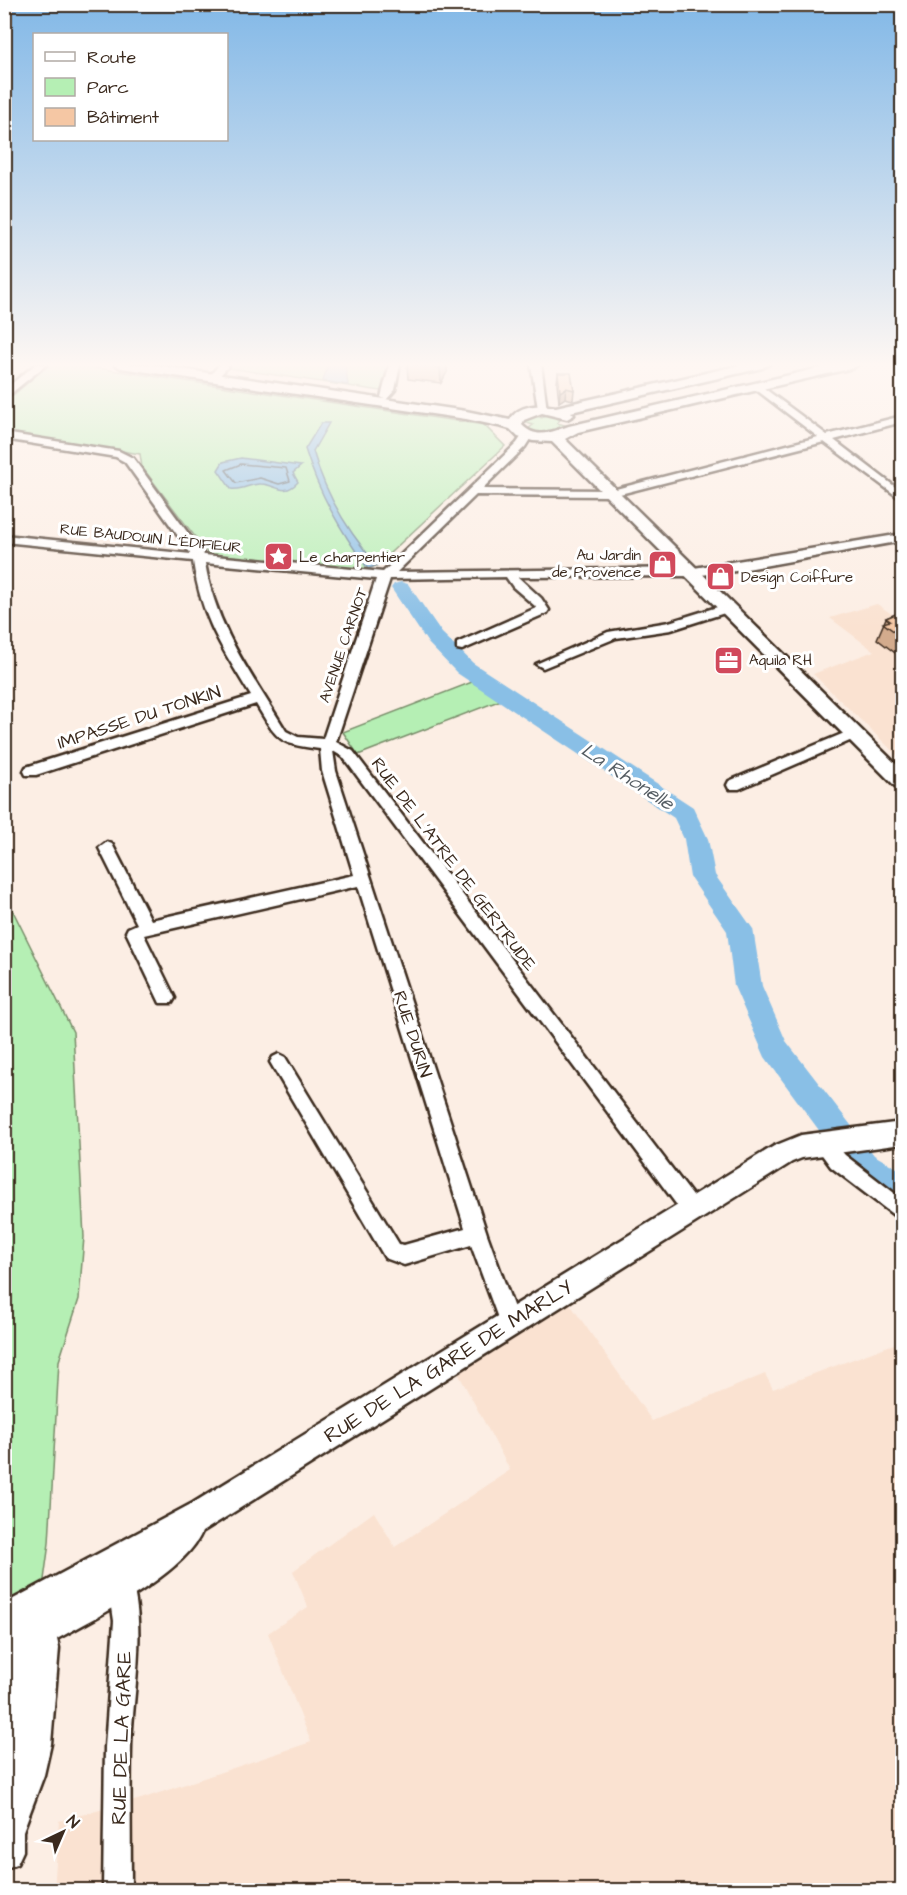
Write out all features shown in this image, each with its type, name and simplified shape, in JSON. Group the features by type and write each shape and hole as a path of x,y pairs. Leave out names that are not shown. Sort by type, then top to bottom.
{"main road":[{"path":"571,452 903,781"},
{"name":"RUE DE LA GARE DE MARLY","path":"118,1574 149,1567 204,1514 509,1322 783,1154 801,1147 903,1133"},
{"path":"5,1842 6,1770 15,1682 17,1628 118,1574"}],"street":[{"path":"103,452 124,456 200,559"},
{"name":"AVENUE CARNOT","path":"327,744 384,577 513,452"},
{"path":"471,492 612,493 770,452"},
{"path":"845,452 903,497"},
{"name":"RUE BAUDOUIN L'ÉDIFIEUR","path":"4,538 384,577 690,571 736,567 903,538"},
{"name":"RUE DE L'ATRE DE GERTRUDE","path":"200,559 205,598 224,640 283,736 340,748 350,757 692,1210"},
{"path":"462,646 543,610 541,605 515,584 511,574"},
{"path":"543,664 614,635 671,626 727,608"},
{"name":"IMPASSE DU TONKIN","path":"31,771 259,698"},
{"path":"734,785 854,734"},
{"name":"RUE DURIN","path":"327,744 329,771 477,1234 509,1322"},
{"path":"107,848 147,927"},
{"path":"166,998 134,932 147,927 364,879"},
{"path":"279,1062 392,1251 404,1256 477,1234"},
{"path":"827,1143 838,1161 903,1210"},
{"name":"RUE DE LA GARE","path":"117,1890 118,1747 126,1621 118,1574"}],"shaded area":[{"path":"877,604 896,617 902,615 902,760 813,674 874,651 830,618"},
{"path":"568,1301 652,1421 765,1374 773,1389 902,1341 902,1890 54,1890 59,1821 141,1799 311,1742 268,1633 308,1607 293,1571 374,1512 395,1547 510,1470 458,1373"}],"green space":[{"path":"130,452 498,452 376,566 357,571 209,555 142,467 140,454"},
{"path":"472,682 504,699 358,755 343,732"},
{"path":"5,895 73,1032 84,1237 79,1299 59,1361 49,1543 43,1587 5,1607"}],"water":[{"path":"306,452 313,452 331,497 356,539 377,565 368,569 332,512"},
{"path":"241,458 301,466 293,473 298,482 293,487 284,490 261,484 231,489 218,470 223,462"}],"building":[{"path":"903,611 903,638 883,623 890,621 886,618"}],"waterway":[{"name":"La Rhonelle","path":"401,588 435,638 465,668 684,813 696,839 703,877 740,929 748,986 775,1048 863,1165 902,1187"}],"place":[{"name":"Le charpentier","path":"278,557"},
{"name":"Au Jardin de Provence","path":"662,564"},
{"name":"Design Coiffure","path":"720,577"},
{"name":"Aquila RH","path":"728,660"}]}
